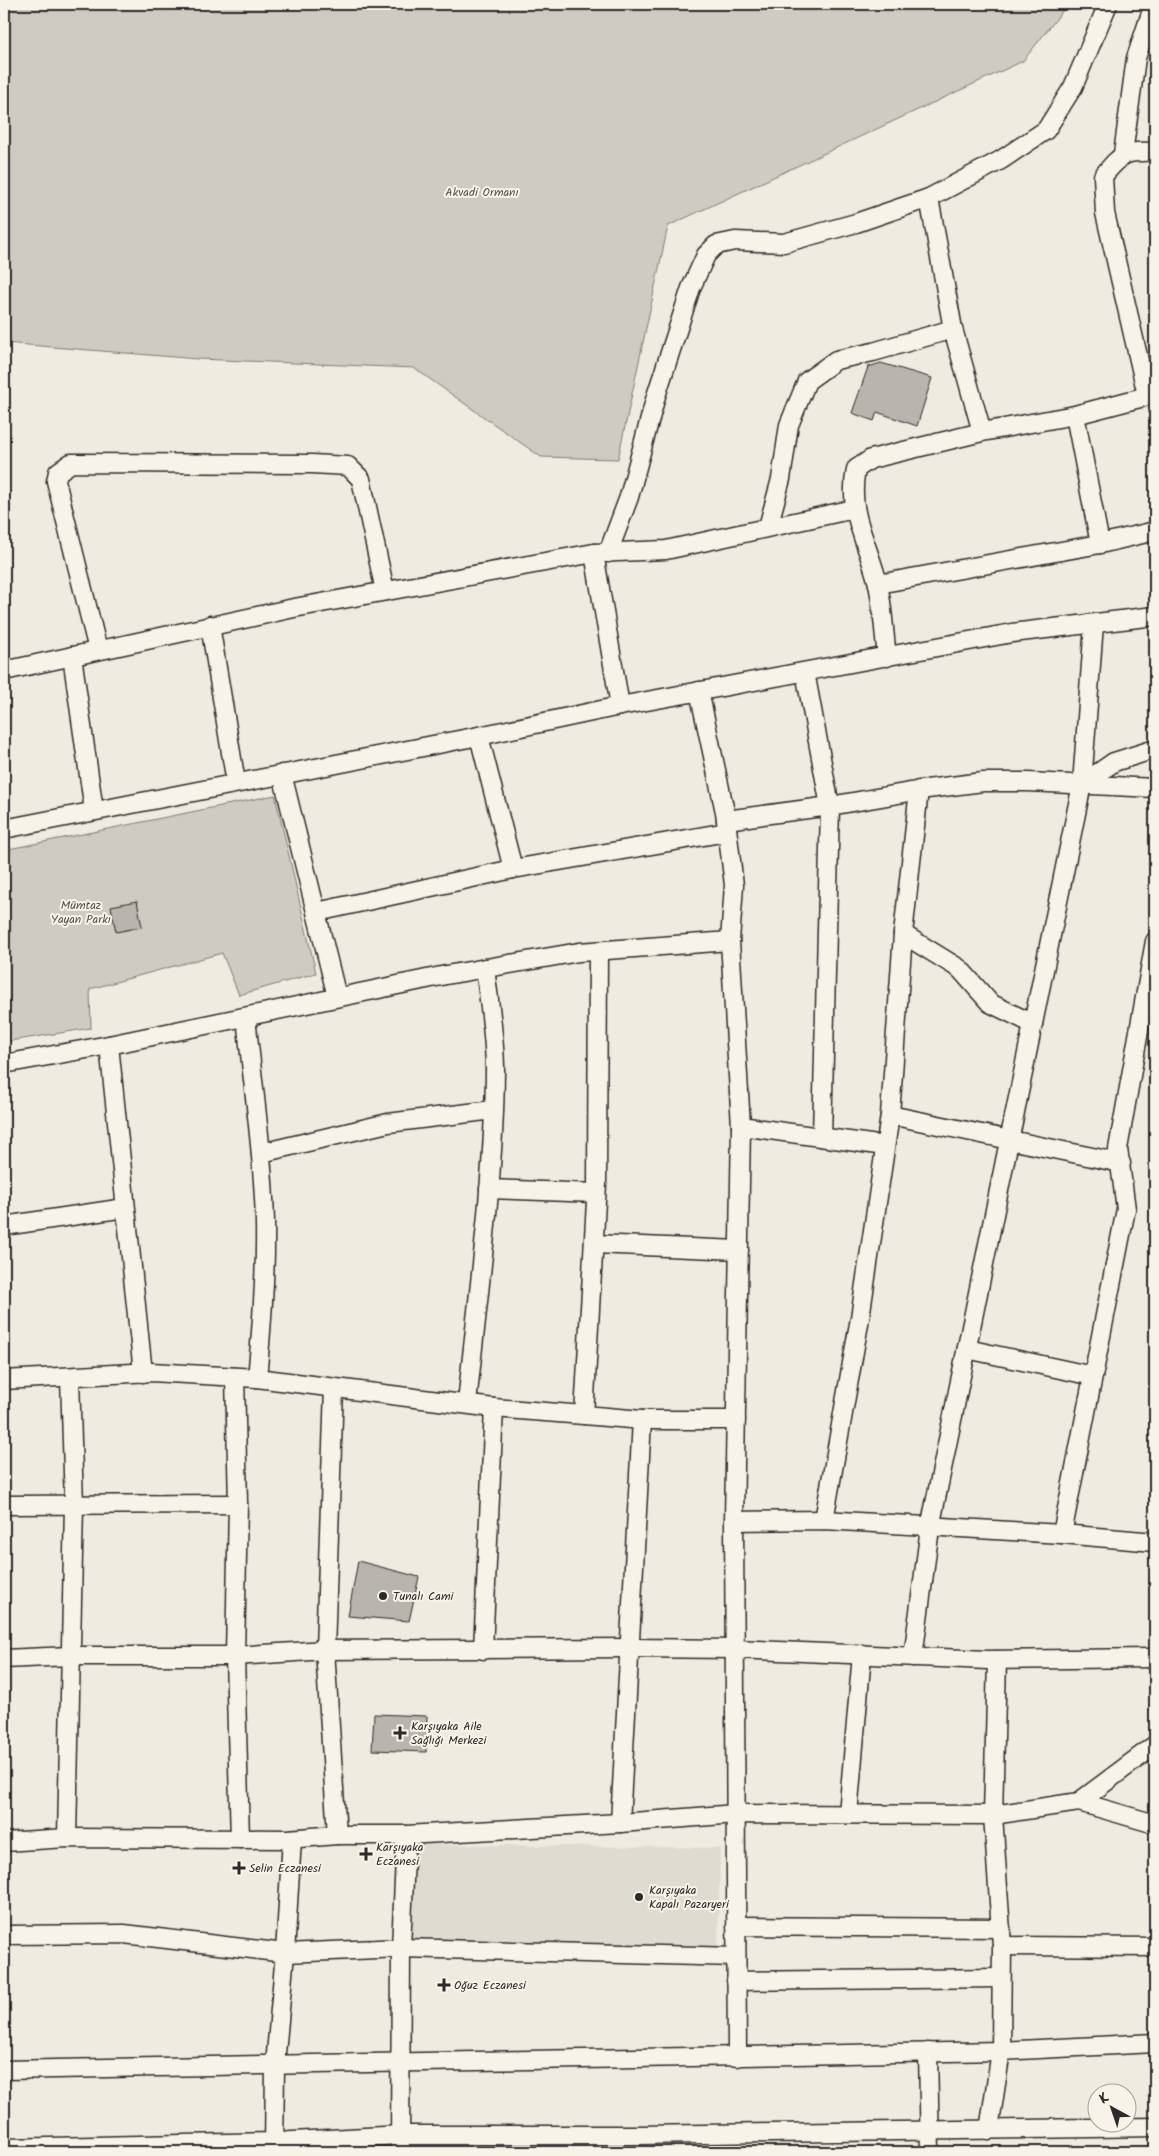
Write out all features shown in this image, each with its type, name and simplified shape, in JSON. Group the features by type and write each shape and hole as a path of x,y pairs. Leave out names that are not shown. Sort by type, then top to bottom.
{"street":[{"path":"620,706 601,553 629,497 656,396 691,288 706,255 716,246 735,241 784,243 856,223 929,198 1001,160 1046,130 1073,87 1108,4"},
{"path":"887,657 878,584 854,509 853,485 856,469 871,459 982,432 1075,416 1151,395 1120,282 1106,213 1103,176 1123,154 1136,58 1154,4"},
{"path":"1123,154 1155,152"},
{"path":"929,198 953,329 982,432"},
{"path":"768,528 781,479 789,425 807,381 836,360 873,352 953,329"},
{"path":"1075,416 1100,544"},
{"path":"98,650 56,481 58,472 71,464 312,464 348,466 361,478 385,591"},
{"path":"4,671 210,625 385,591 601,553 666,550 854,509"},
{"path":"878,584 1100,544 1155,531"},
{"path":"4,830 699,691 1012,634 1155,616"},
{"path":"913,1656 930,1528 968,1350 1082,784 1094,624"},
{"path":"210,625 236,783"},
{"path":"72,656 94,811"},
{"path":"805,672 830,806 822,1137"},
{"path":"699,691 726,826 734,885 730,941 741,1126 734,1521 737,2057"},
{"path":"479,736 513,869"},
{"path":"1082,784 1114,762 1155,749"},
{"path":"282,774 337,998"},
{"path":"317,912 513,869 726,826 919,790 983,782 1028,782 1155,788"},
{"path":"824,1520 860,1318 890,1115 903,934 919,790"},
{"path":"903,934 960,969 990,1003 1033,1024"},
{"path":"4,1064 109,1045 486,968 579,952 730,941"},
{"path":"1062,1534 1126,1209 1118,1149 1155,941"},
{"path":"584,1415 596,1192 598,951"},
{"path":"467,1404 489,1188 494,1110 495,1068 486,968"},
{"path":"246,1016 261,1153 265,1222 264,1304 257,1378"},
{"path":"109,1045 142,1373"},
{"path":"261,1153 388,1123 494,1110"},
{"path":"890,1115 1121,1163"},
{"path":"741,1126 885,1146"},
{"path":"489,1188 596,1192"},
{"path":"4,1226 126,1208"},
{"path":"594,1244 739,1250"},
{"path":"968,1350 1093,1376"},
{"path":"4,1380 142,1373 257,1378 494,1408 642,1420 736,1420"},
{"path":"235,1377 238,1504 235,1656 240,1839"},
{"path":"67,1838 74,1506 70,1378"},
{"path":"334,1388 325,1650 338,1835"},
{"path":"483,1650 494,1408"},
{"path":"620,1823 628,1648 642,1420"},
{"path":"4,1505 238,1504"},
{"path":"734,1521 824,1520 930,1528 1062,1534 1155,1542"},
{"path":"4,1659 70,1656 235,1656 325,1650 628,1648 735,1649 997,1660 1150,1658"},
{"path":"848,1814 862,1654"},
{"path":"989,2130 1000,2051 1002,1978 1002,1946 993,1815 997,1660"},
{"path":"1079,1802 1155,1745"},
{"path":"4,1842 67,1838 292,1839 338,1835 406,1835 620,1823 736,1814 993,1815 1079,1802 1155,1824"},
{"path":"400,2144 401,1948 406,1835"},
{"path":"274,2147 275,2065 292,1839"},
{"path":"736,1926 1001,1928"},
{"path":"4,1935 124,1934 285,1952 401,1948 736,1957"},
{"path":"1002,1946 1155,1947"},
{"path":"736,1981 1002,1978"},
{"path":"4,2070 1000,2051 1155,2043"},
{"path":"928,2052 930,2152"},
{"path":"4,2148 274,2147 640,2135 1155,2126"}],"shaded area":[{"path":"412,1844 720,1848 718,1949 410,1944"}],"green space":[{"name":"Akvadi Ormanı","path":"4,4 1068,4 1023,61 668,226 618,459 541,457 414,368 198,359 4,343"},
{"name":"Mümtaz Yayan Parkı","path":"275,795 316,973 239,995 222,953 90,989 91,1028 4,1042 4,850"}],"building":[{"path":"881,363 932,378 917,426 877,412 874,421 852,413 868,367"},
{"path":"137,901 142,927 116,932 111,906"},
{"name":"Tunalı Cami","path":"358,1561 419,1577 409,1621 348,1616"},
{"name":"Karşıyaka Aile Sağlığı Merkezi","path":"374,1714 427,1716 426,1752 372,1750"}],"place":[{"name":"Tunalı Cami","path":"383,1596"},
{"name":"Karşıyaka Aile Sağlığı Merkezi","path":"400,1733"},
{"name":"Karşıyaka Eczanesi","path":"366,1854"},
{"name":"Selin Eczanesi","path":"239,1868"},
{"name":"Karşıyaka Kapalı Pazaryeri","path":"639,1897"},
{"name":"Oğuz Eczanesi","path":"444,1985"}]}
